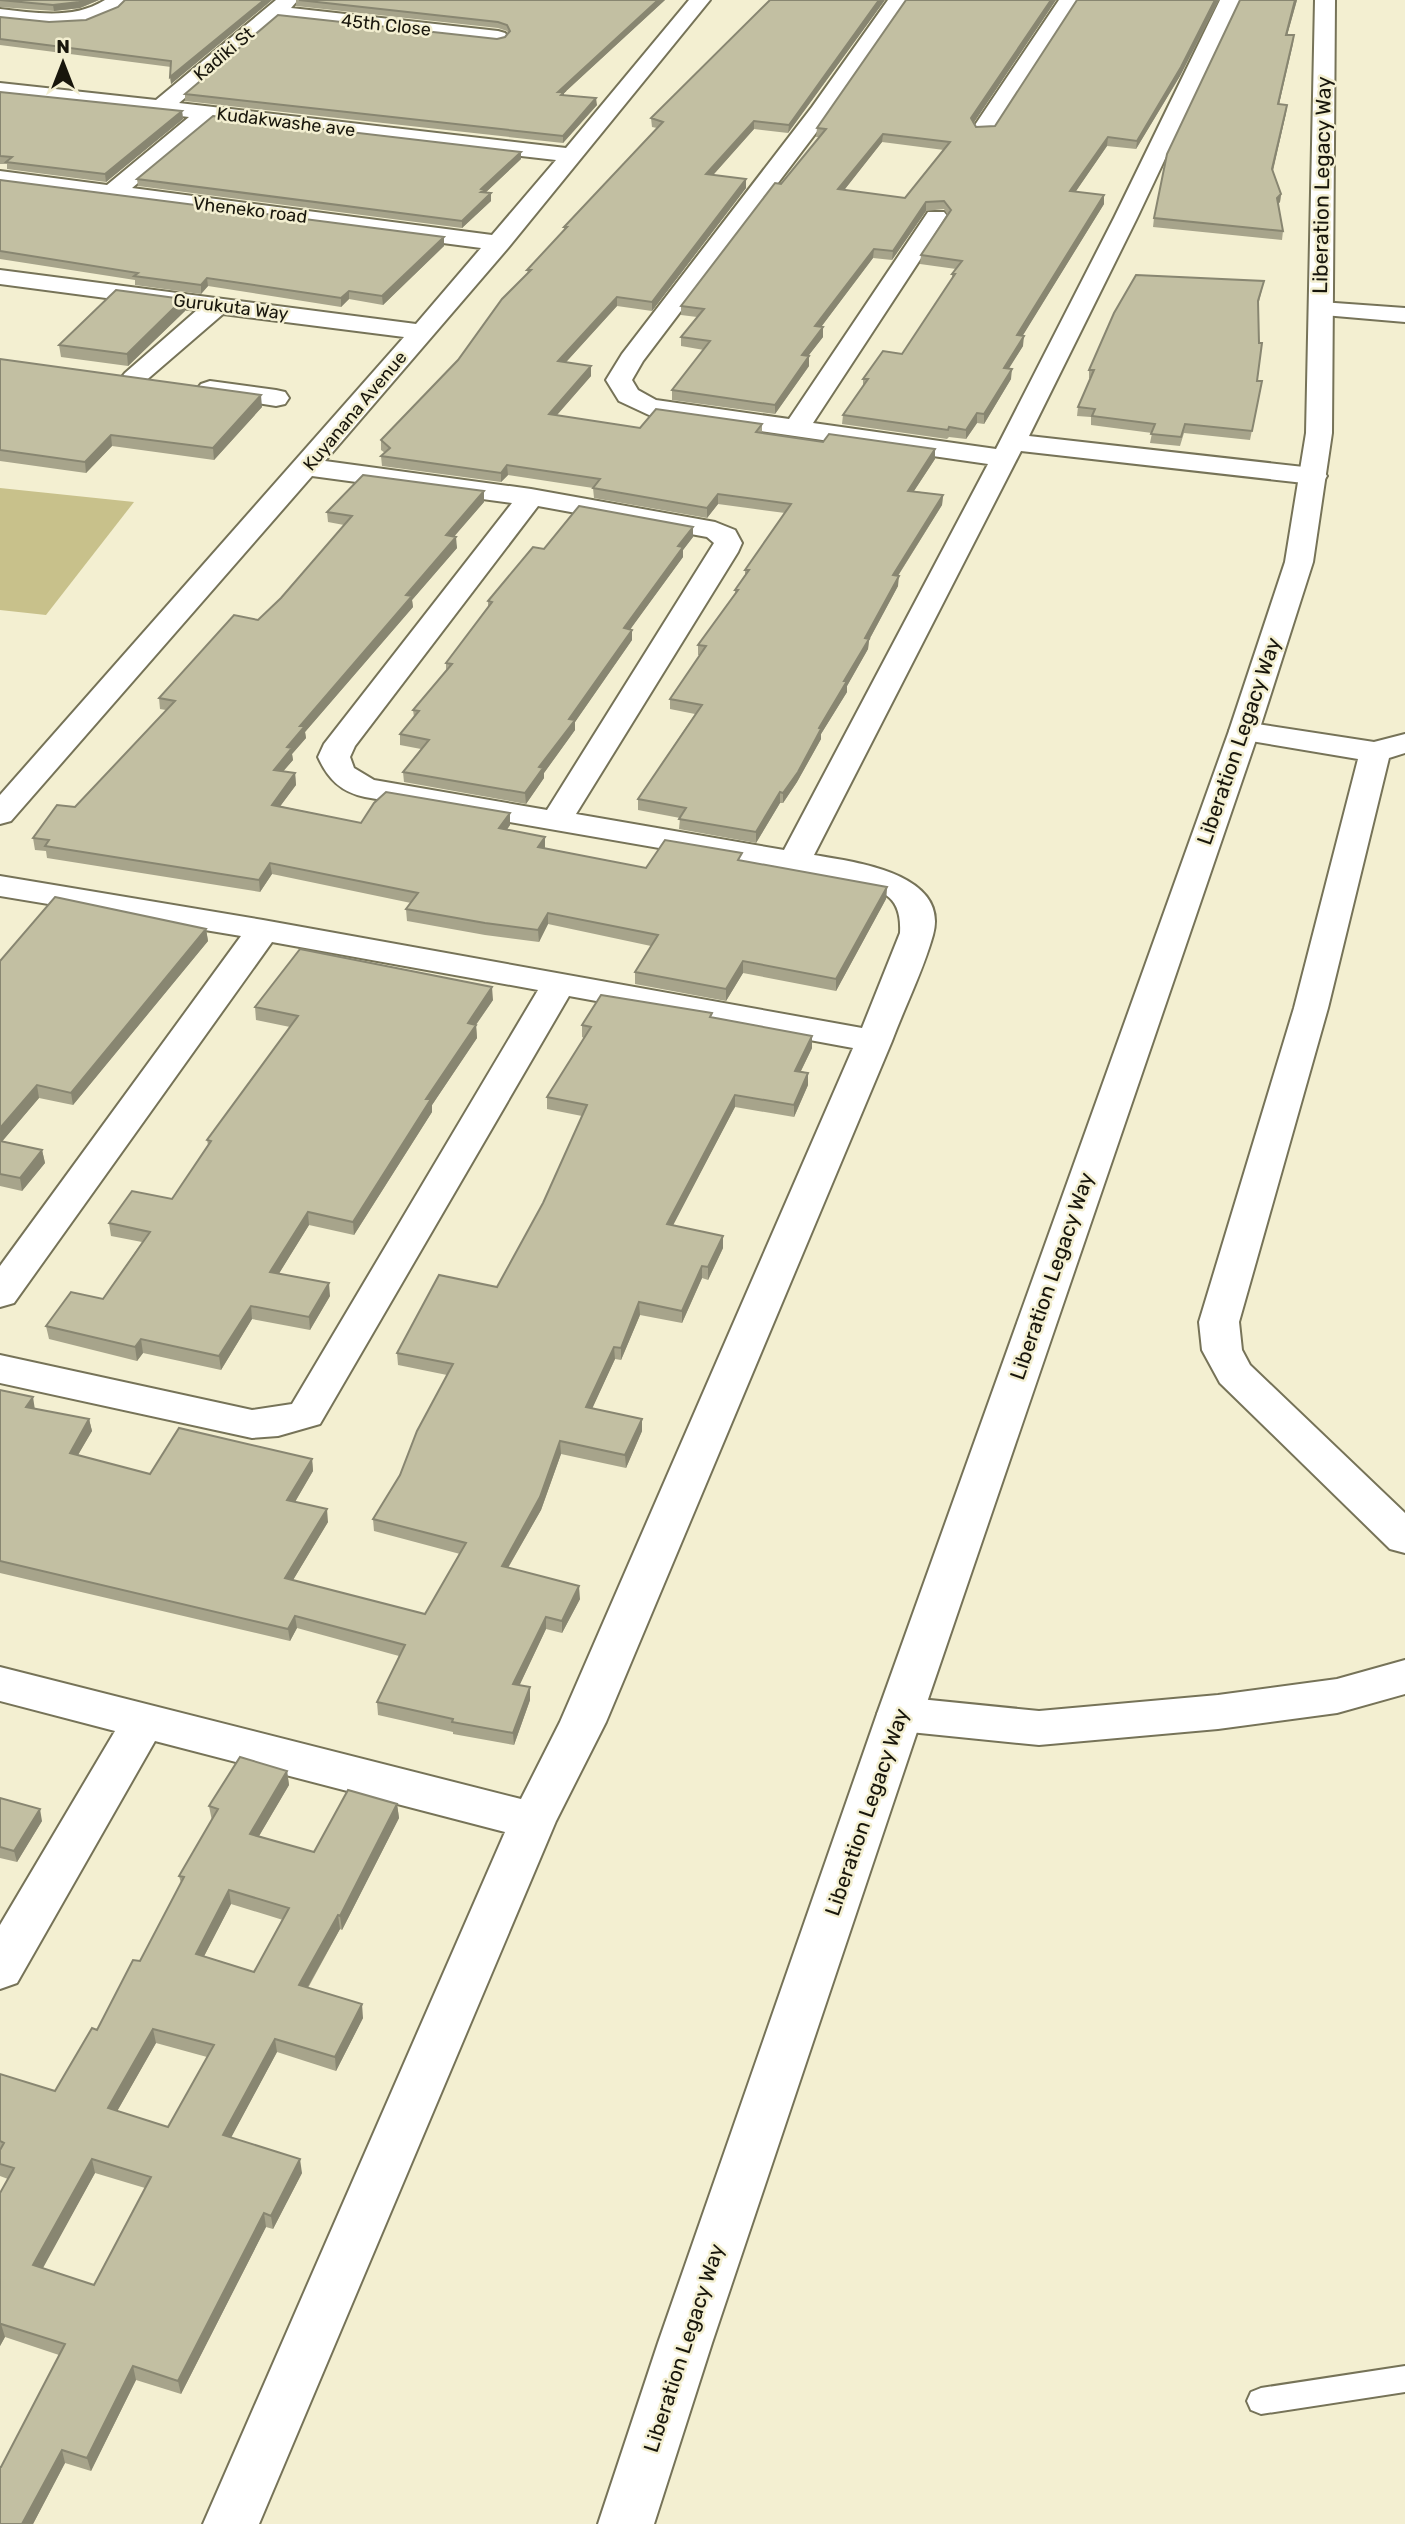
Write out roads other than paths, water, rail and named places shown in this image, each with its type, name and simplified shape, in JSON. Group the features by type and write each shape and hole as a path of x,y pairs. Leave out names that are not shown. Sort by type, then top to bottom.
{"street":[{"path":"0,15 45,20 83,18 101,13 119,0"},
{"name":"Kuyanana Avenue","path":"0,814 307,467 500,243 700,0"},
{"path":"898,0 820,112 631,359 619,380 628,395 649,407 795,430 1313,476"},
{"path":"984,128 1069,0"},
{"path":"794,862 1009,450 1166,139 1230,0"},
{"name":"Liberation Legacy Way","path":"626,2524 900,1714 1244,732 1299,562 1319,433 1325,0"},
{"name":"45th Close","path":"281,6 498,37"},
{"name":"Kadiki St","path":"160,107 281,6"},
{"name":"Kudakwashe ave","path":"0,89 572,155"},
{"name":"Kadiki St","path":"113,192 208,113"},
{"name":"Vheneko road","path":"0,178 500,243"},
{"path":"795,430 936,217"},
{"name":"Gurukuta Way","path":"0,277 421,332"},
{"path":"134,378 218,306"},
{"path":"1321,309 1405,315"},
{"path":"107,374 160,382"},
{"path":"186,385 276,398"},
{"path":"307,467 531,498 715,530 725,536 728,543 555,822"},
{"path":"231,2524 533,1821 583,1722 874,1041 917,933 919,915 911,896 891,884 855,872 365,788 341,773 334,757 340,744 531,498"},
{"path":"1244,732 1390,748 1219,1322 1222,1350 1234,1373 1405,1538"},
{"path":"0,886 263,930 874,1041"},
{"path":"0,1294 263,930"},
{"path":"0,1369 253,1424 278,1422 306,1414 559,984"},
{"path":"900,1714 1039,1728 1218,1712 1337,1696 1405,1677"},
{"path":"0,1684 533,1821"},
{"path":"0,1969 144,1720"}],"lane":[{"path":"1261,2401 1405,2379"}]}
